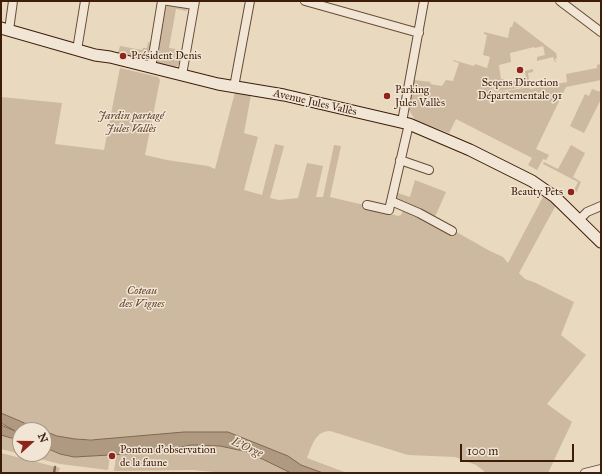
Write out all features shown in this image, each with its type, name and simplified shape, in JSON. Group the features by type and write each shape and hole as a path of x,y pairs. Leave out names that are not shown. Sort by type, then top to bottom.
{"main road":[{"name":"Avenue Jules Vallès","path":"5,29 77,50 151,68 234,87 284,95 360,114 405,123 470,150 523,176 549,192 601,242"}],"street":[{"path":"5,29 13,1"},
{"path":"77,50 85,1"},
{"path":"151,68 162,1"},
{"path":"168,1 195,3 182,74"},
{"path":"234,87 250,1"},
{"path":"305,1 339,5 419,33"},
{"path":"367,205 389,210 400,160 409,84 424,1"},
{"path":"560,1 601,32"},
{"path":"400,160 429,170"},
{"path":"391,201 413,210 452,231"},
{"path":"579,220 587,212 601,206"},
{"path":"585,473 601,469"}],"green space":[{"path":"165,7 187,9 187,11 176,9 169,48 182,50 179,64 176,67 155,63"},
{"path":"514,21 556,53 556,62 553,57 537,61 537,57 545,55 543,46 510,53 511,62 499,65 501,79 504,79 505,83 522,80 522,78 526,77 525,71 533,69 533,72 528,73 530,86 494,92 490,77 493,93 530,87 530,89 567,82 566,74 597,68 597,65 601,64 601,80 566,87 536,149 549,155 546,160 543,159 537,170 528,165 532,158 456,119 449,133 415,120 409,110 414,80 431,82 430,84 442,86 446,80 453,81 459,63 453,60 487,68 490,57 483,55 487,35 484,34 484,32 508,38 510,27 512,27"},
{"path":"148,42 151,43 146,60 118,53 120,46 142,50 143,48 147,48"},
{"name":"Coteau des Vignes","path":"120,68 158,77 160,80 145,155 167,160 208,166 215,169 235,92 251,95 244,133 258,137 244,190 262,195 275,144 284,146 270,198 279,200 298,198 307,163 323,166 316,197 323,197 334,145 341,146 330,197 364,205 398,216 401,215 404,208 453,230 503,257 508,263 544,195 556,205 519,273 525,279 574,302 561,335 586,355 547,404 572,422 548,473 484,473 484,471 476,465 455,457 408,455 330,431 317,436 307,458 347,473 323,473 307,468 228,432 114,439 75,439 52,434 52,422 23,422 1,413 1,97 62,103 55,144 104,150"},
{"path":"592,89 601,92 601,99 584,133 570,126 585,94 589,96"},
{"path":"571,145 585,153 573,177 581,182 576,193 573,192 578,182 543,164 544,162 558,169"},
{"path":"415,180 446,192 434,219 397,201 395,192 410,197"},
{"path":"1,435 12,438 12,452 1,449"},
{"path":"192,445 220,446 248,452 291,473 226,473 192,470 114,471 116,456 110,455 108,470 52,462 52,450 74,457 145,453"},
{"path":"1,453 12,456 12,462 36,462 60,468 58,473 1,473"}],"water":[{"path":"1,413 22,422 12,422 12,429 1,423"},
{"path":"1,425 12,430 12,438 1,435"},
{"name":"L'Orge","path":"184,432 228,432 288,456 301,465 323,473 291,473 248,452 220,446 192,445 145,453 74,457 52,450 52,434 75,439 91,440"}],"waterway":[{"path":"54,473 55,467"}],"place":[{"name":"Président Denis","path":"123,56"},
{"name":"Seqens Direction Départementale 91","path":"520,70"},
{"name":"Parking Jules Vallès","path":"387,96"},
{"name":"Beauty Pets","path":"571,192"},
{"name":"Ponton d'observation de la faune","path":"112,456"}],"park label":[{"name":"Jardin partagé Jules Vallès","path":"131,122"}]}
